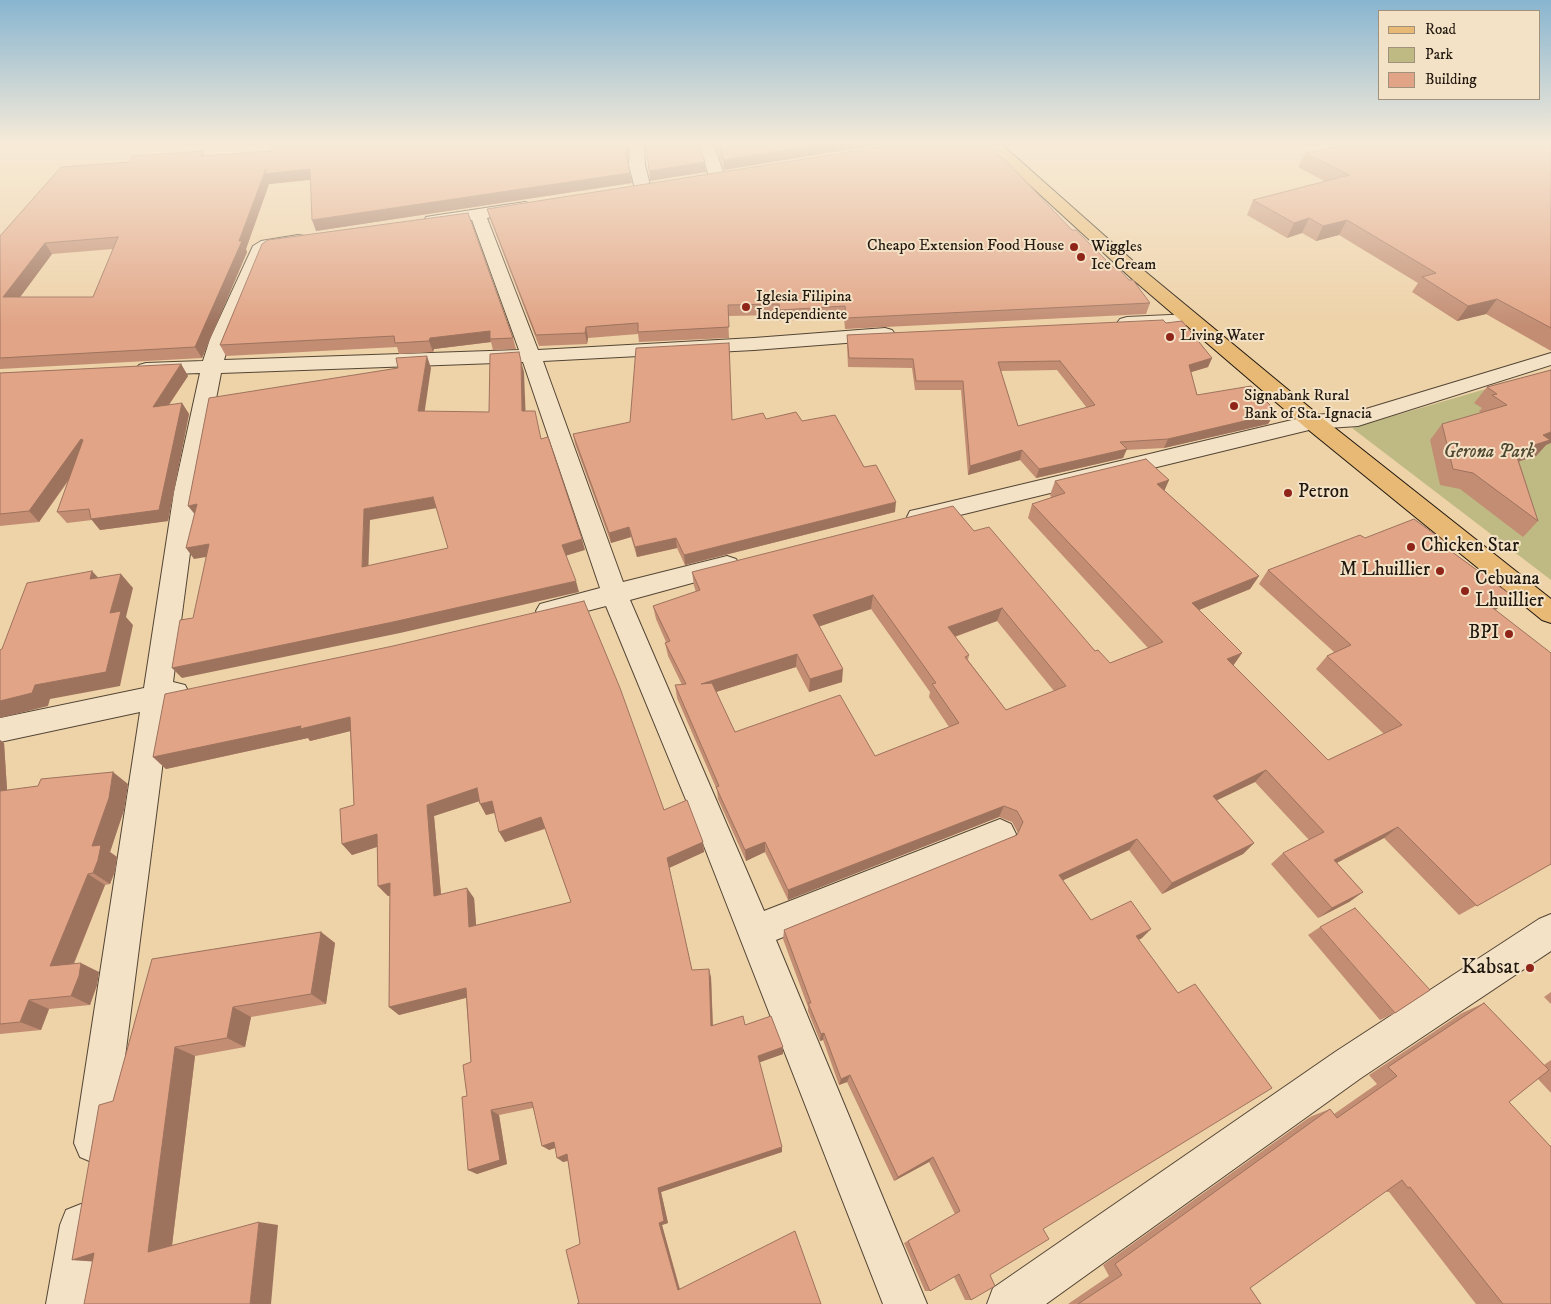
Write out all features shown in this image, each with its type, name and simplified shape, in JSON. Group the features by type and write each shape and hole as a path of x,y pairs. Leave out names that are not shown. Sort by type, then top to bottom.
{"main road":[{"path":"1059,204 1191,320 1313,422 1551,613"}],"street":[{"path":"421,223 543,205"},
{"path":"478,215 531,356 615,595 702,800 905,1304"},
{"path":"68,1304 109,1046 186,492 212,366 220,339 259,250 268,245 316,238"},
{"path":"1105,324 1191,320"},
{"path":"126,371 212,366 337,364 531,356 754,344 903,333"},
{"path":"898,522 1313,422 1342,421 1377,414 1551,359"},
{"path":"522,618 751,559"},
{"path":"0,730 200,688"},
{"path":"755,931 1000,834"},
{"path":"1009,1304 1348,1065 1548,939"}],"green space":[{"name":"Gerona Park","path":"1551,370 1551,580 1352,428"}],"building":[{"path":"28,204 253,204 239,241 242,241 195,347 0,358 0,236","holes":["118,237 93,297 3,297 45,243"]},
{"path":"311,204 421,204 312,220"},
{"path":"520,204 1047,204 1072,230 1076,230 1114,268 1118,268 1129,280 1133,280 1150,303 846,318 845,306 780,310 779,304 728,305 729,327 638,332 638,323 586,327 585,333 536,335 487,209"},
{"path":"1260,204 1551,204 1551,328 1497,299 1468,306 1422,277 1436,273 1347,220 1323,226 1309,218 1294,223"},
{"path":"468,213 513,338 490,339 490,331 430,338 429,341 395,343 394,336 220,345 262,244 268,240"},
{"path":"1163,320 1166,323 1182,321 1212,358 1189,365 1197,395 1251,386 1270,405 1274,414 1168,439 1120,442 1127,449 1039,469 1022,450 970,466 963,381 916,381 913,359 849,358 847,335","holes":["1060,361 1095,405 1018,426 998,362"]},
{"path":"729,343 732,420 763,413 766,419 796,412 802,421 835,415 864,467 876,465 896,502 684,555 676,538 635,547 629,527 609,533 573,434 630,422 636,348"},
{"path":"519,352 521,361 522,411 535,411 541,439 548,437 582,539 562,545 576,581 393,622 172,668 180,620 193,618 209,544 186,548 197,504 188,506 209,398 398,368 396,358 427,356 418,411 489,412 490,354","holes":["433,497 448,548 362,567 364,509"]},
{"path":"181,364 153,407 182,403 159,510 91,519 89,509 57,512 83,440 81,439 29,511 0,514 0,373"},
{"path":"1551,370 1551,432 1543,435 1550,440 1515,451 1538,521 1473,473 1453,469 1442,424 1507,405 1492,395 1497,394 1487,387"},
{"path":"1146,459 1169,480 1157,484 1259,576 1192,603 1242,653 1227,659 1328,760 1402,725 1327,656 1351,645 1268,570 1360,535 1365,538 1414,519 1452,547 1448,549 1511,595 1489,605 1551,653 1551,864 1477,906 1398,827 1334,860 1363,892 1332,908 1283,853 1324,832 1266,770 1213,796 1254,843 1172,883 1137,839 1059,875 1091,920 1131,901 1151,929 1136,936 1178,993 1195,984 1272,1088 1043,1229 1049,1239 990,1275 995,1286 971,1300 959,1274 930,1291 908,1241 960,1211 933,1157 898,1177 850,1075 841,1079 824,1033 821,1034 808,1003 811,1003 784,930 1017,835 1023,822 1017,811 1004,806 788,890 765,842 745,850 716,787 719,786 675,685 686,684 665,643 670,641 653,606 700,590 692,572 953,506 974,531 989,527 1095,651 1098,650 1110,663 1163,642 1032,504 1065,493 1055,481","holes":["873,595 936,683 932,684 959,723 875,756 840,695 735,732 712,683 701,684 797,654 810,679 843,669 813,615","1002,608 1066,686 1006,710 965,657 969,655 948,627"]},
{"path":"92,571 90,579 121,574 110,613 121,611 106,672 35,685 32,693 0,701 0,650 27,583"},
{"path":"584,601 620,688 664,810 687,800 703,842 667,858 692,970 709,969 711,1026 743,1016 745,1025 771,1016 783,1047 758,1056 782,1147 658,1188 664,1221 659,1223 678,1290 795,1231 821,1304 577,1304 579,1303 566,1250 580,1244 567,1154 557,1158 554,1142 542,1146 532,1102 491,1110 500,1160 468,1170 462,1097 467,1096 463,1065 471,1062 466,988 389,1007 390,883 378,886 377,834 342,844 340,809 354,805 350,717 300,729 301,726 153,757 165,694 393,646","holes":["477,788 480,804 492,801 499,832 541,817 571,902 469,927 467,888 434,896 427,805"]},
{"path":"113,772 109,798 92,846 101,845 98,860 93,873 88,874 50,966 81,963 79,976 71,996 29,1000 20,1022 0,1024 0,791 38,786 41,779"},
{"path":"1355,908 1430,990 1395,1013 1320,927"},
{"path":"321,932 311,994 233,1007 227,1038 175,1047 148,1252 259,1222 250,1304 84,1304 94,1253 72,1260 99,1105 113,1101 152,959"},
{"path":"1484,1003 1549,1070 1509,1102 1551,1147 1551,1304 1503,1304 1410,1187 1408,1188 1402,1180 1250,1288 1261,1304 1078,1304 1122,1275 1115,1264 1330,1109 1337,1118 1397,1076 1388,1067"}],"place":[{"name":"Cheapo Extension Food House","path":"1074,247"},
{"name":"Wiggles Ice Cream","path":"1081,257"},
{"name":"Iglesia Filipina Independiente","path":"746,307"},
{"name":"Living Water","path":"1170,337"},
{"name":"Signabank Rural Bank of Sta. Ignacia","path":"1234,406"},
{"name":"Petron","path":"1288,493"},
{"name":"Chicken Star","path":"1411,547"},
{"name":"M Lhuillier","path":"1440,571"},
{"name":"Cebuana Lhuillier","path":"1465,591"},
{"name":"BPI","path":"1509,634"},
{"name":"Kabsat","path":"1530,968"}]}
